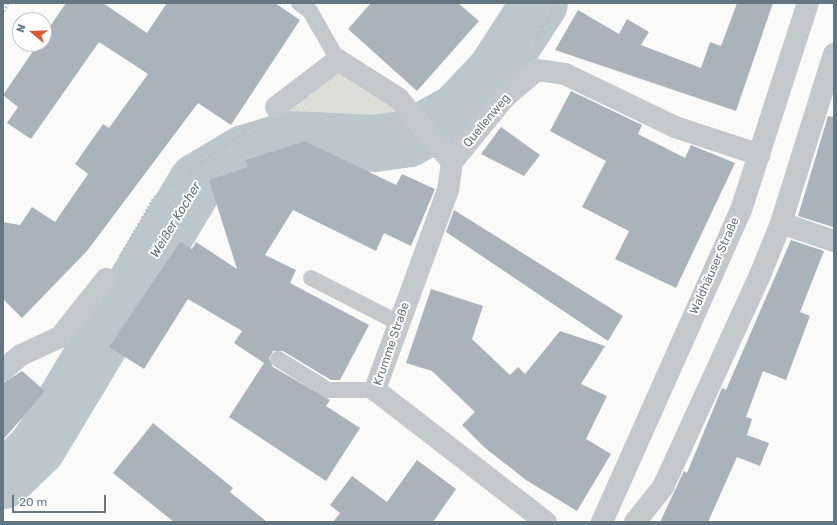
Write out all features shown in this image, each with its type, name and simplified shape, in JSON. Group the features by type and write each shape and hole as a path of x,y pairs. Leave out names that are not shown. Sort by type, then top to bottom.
{"street":[{"name":"Waldhäuser Straße","path":"602,522 741,210 808,3"},
{"path":"635,522 663,487 717,376 781,223 834,54"},
{"path":"276,107 338,60 398,98 452,162"},
{"name":"Quellenweg","path":"452,162 505,97 537,70 565,74 675,127 760,155"},
{"name":"Krumme Straße","path":"452,162 448,190 374,390 546,522"},
{"path":"781,223 834,241"},
{"path":"3,370 21,355 60,337 106,279"}],"lane":[{"path":"299,3 310,11 338,60"},
{"path":"311,278 399,323"},
{"path":"278,360 328,390 374,390"}],"path":[{"path":"3,11 8,4"},
{"path":"106,279 154,197 229,147 276,107"}],"shaded area":[{"path":"338,60 422,130 408,138 374,143 290,139 244,153 197,181 131,292 106,279 154,197 229,147"}],"building":[{"path":"66,3 103,3 147,33 167,3 275,3 300,20 231,125 198,103 87,251 22,318 3,299 3,222 20,225 32,207 55,222 88,174 75,164 103,124 109,128 148,74 99,42 31,139 7,123 18,107 3,95 33,52 52,52 52,23"},
{"path":"371,3 458,3 479,21 417,91 348,29"},
{"path":"737,3 773,3 736,111 555,50 578,10 619,34 627,19 649,32 641,45 701,68 710,42 721,46"},
{"path":"571,91 642,125 638,134 685,158 691,145 735,163 676,288 615,259 629,231 582,207 606,161 550,131"},
{"path":"828,116 834,117 833,227 798,216"},
{"path":"501,127 540,155 524,176 481,154"},
{"path":"305,141 396,185 402,174 435,189 411,246 384,233 376,251 293,210 265,255 296,270 290,283 369,325 340,380 331,380 283,351 273,351 269,358 273,367 330,400 326,406 360,428 326,481 229,417 264,363 234,343 242,331 188,299 144,369 109,347 180,242 192,249 196,242 237,269 209,180 248,167 246,160"},
{"path":"454,210 623,316 608,341 446,232"},
{"path":"791,240 824,251 800,312 810,316 786,380 763,371 746,417 752,419 747,435 769,443 760,466 737,457 708,522 660,522 684,471 687,473 722,388 726,390"},
{"path":"431,289 483,306 472,339 510,375 518,367 525,374 560,331 605,346 581,384 607,396 586,439 611,454 577,511 526,480 484,447 462,425 475,412 432,371 406,363"},
{"path":"22,371 45,391 3,440 3,383"},
{"path":"153,423 233,488 230,492 267,522 174,522 113,473"},
{"path":"417,460 456,489 433,522 333,522 340,513 330,505 352,476 387,502"}],"waterway":[{"name":"Weißer Kocher","path":"3,480 37,447 197,181 244,153 290,139 374,143 408,138 456,112 494,72 539,3"}]}
